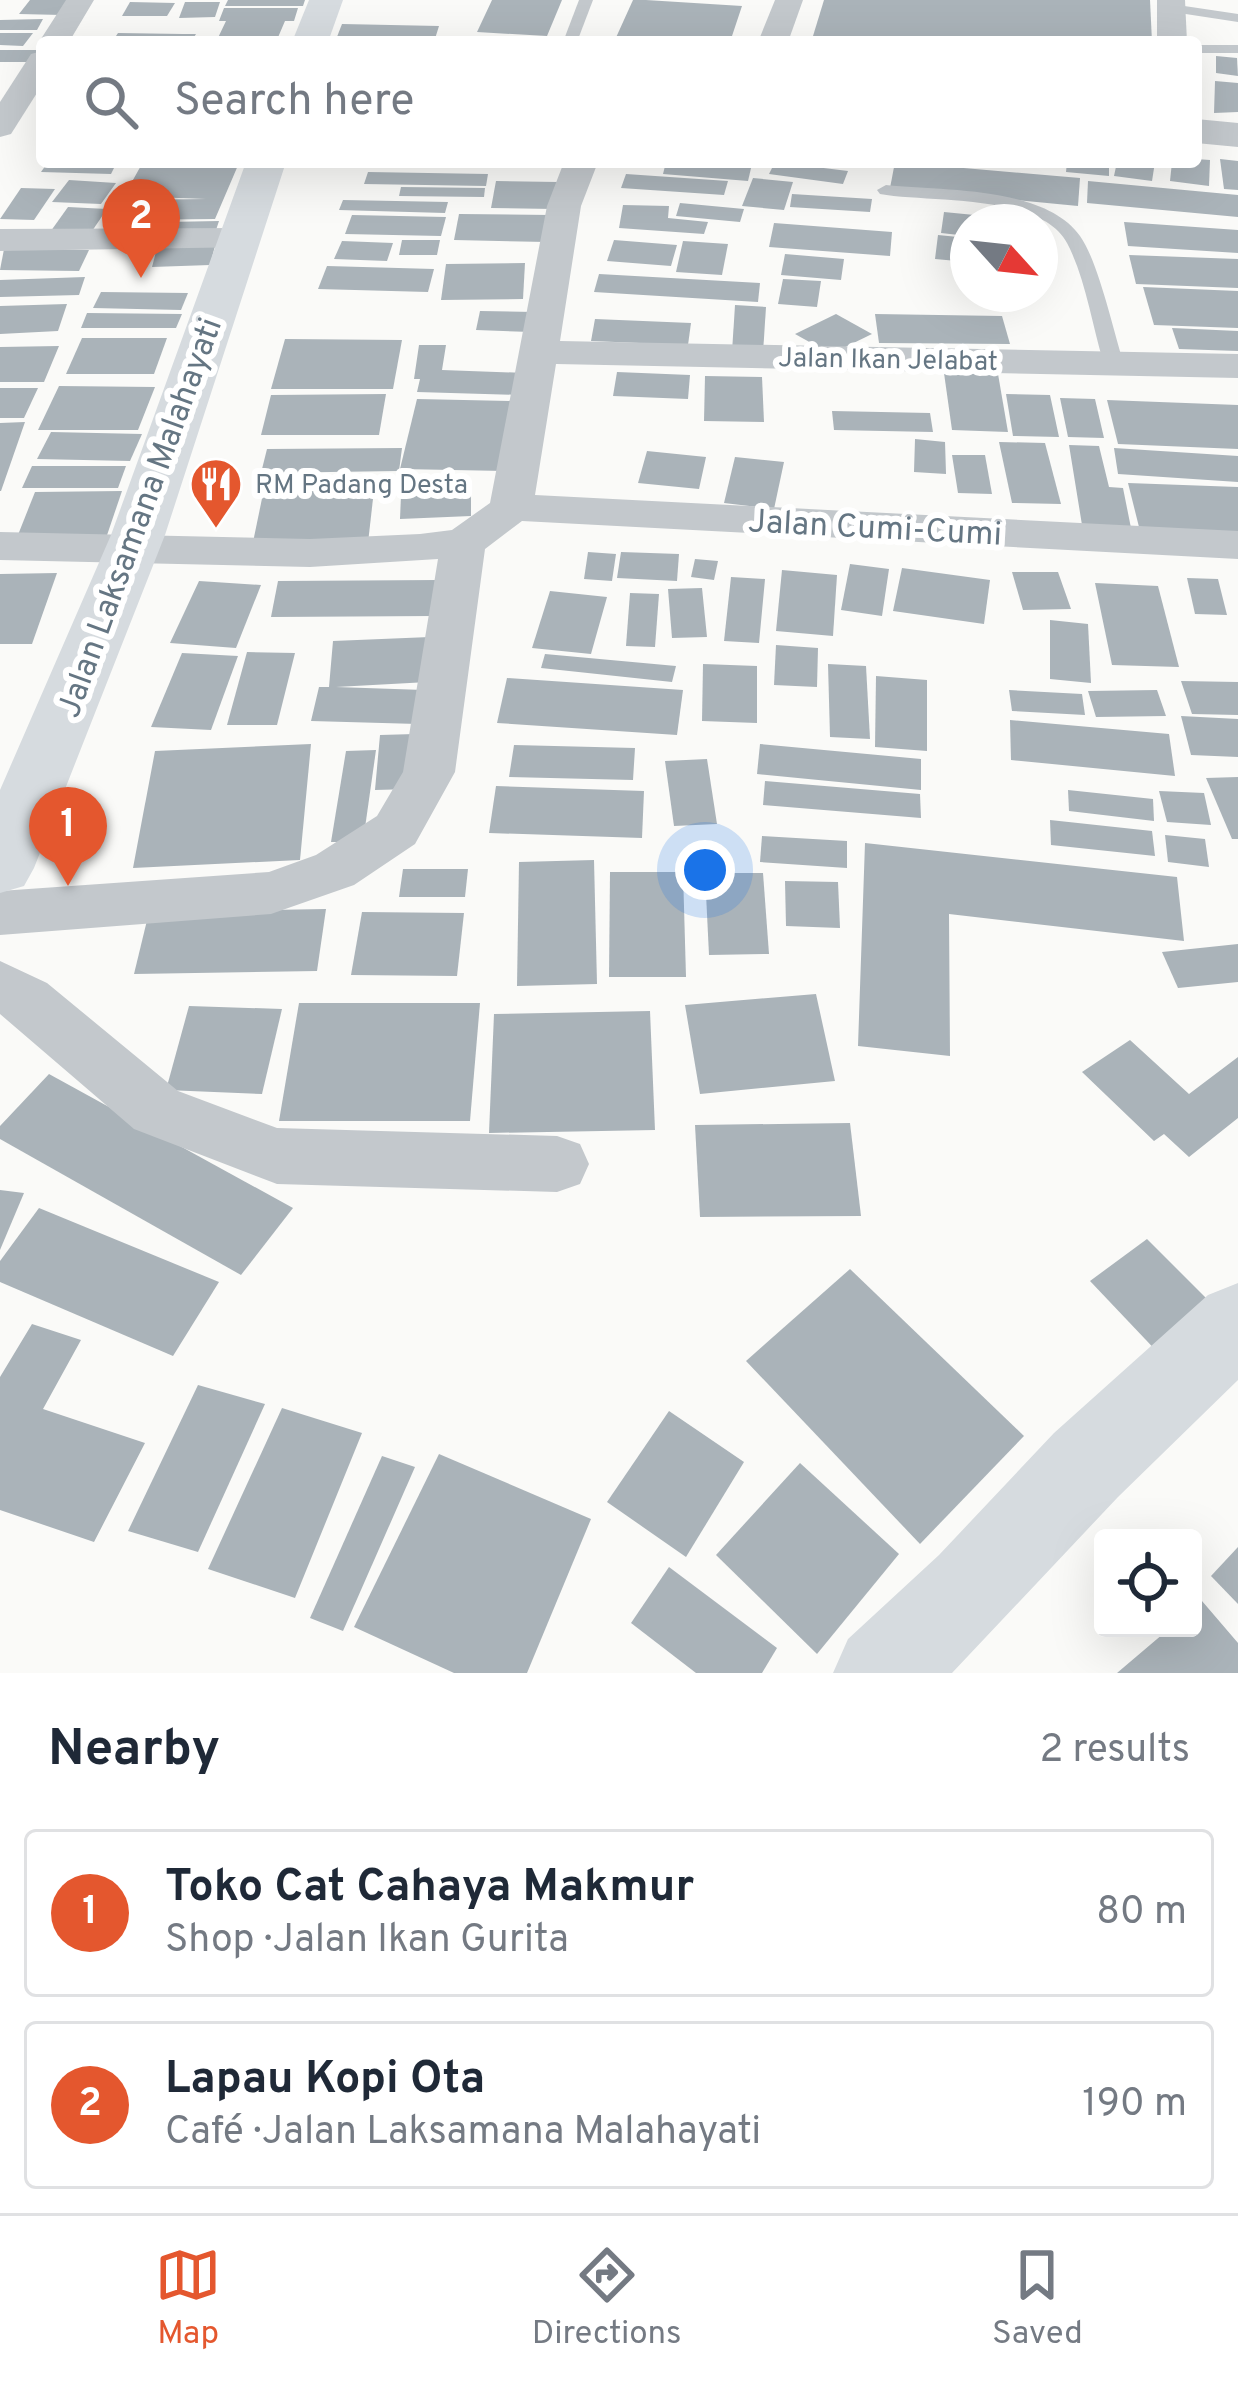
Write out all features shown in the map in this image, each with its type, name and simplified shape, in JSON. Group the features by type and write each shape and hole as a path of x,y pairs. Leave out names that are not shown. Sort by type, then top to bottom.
{"main road":[{"path":"312,36 326,0"},
{"name":"Jalan Laksamana Malahayati","path":"0,868 132,550 264,168"},
{"path":"882,1673 971,1588 1086,1466 1238,1324"}],"street":[{"path":"54,36 80,0"},
{"path":"775,36 789,0"},
{"path":"1171,4 1172,36"},
{"path":"0,127 36,62"},
{"path":"1202,132 1238,135"},
{"path":"0,546 310,553 463,542 491,527 512,507 564,206 579,168"},
{"path":"0,240 240,239"},
{"name":"Jalan Ikan Jelabat","path":"537,352 1238,366"},
{"name":"Jalan Cumi-Cumi","path":"512,507 1238,545"},
{"path":"0,913 271,893 335,870 396,830 429,772 463,542"},
{"path":"0,985 26,1000 156,1110 277,1156 557,1163"}],"lane":[{"path":"572,36 586,0"},
{"path":"1171,4 1238,18"},
{"path":"1202,49 1238,49"},
{"path":"886,190 1026,206 1057,220 1075,241 1113,361"}],"building":[{"path":"30,0 73,0 62,15 19,14"},
{"path":"228,0 305,0 303,6 225,6"},
{"path":"492,0 562,0 547,36 477,32"},
{"path":"633,0 742,6 732,36 617,36"},
{"path":"824,0 1150,0 1152,36 813,36"},
{"path":"130,2 175,3 167,16 122,16"},
{"path":"185,2 220,2 215,17 179,18"},
{"path":"224,8 298,8 294,21 285,21 279,36 219,36 226,21 219,21"},
{"path":"43,19 37,30 0,30 0,20"},
{"path":"342,24 439,26 436,36 337,36"},
{"path":"0,33 33,33 23,46 0,45"},
{"path":"118,33 196,34 195,36 116,36"},
{"path":"0,50 36,50 36,62 0,62"},
{"path":"1216,56 1237,58 1238,76 1216,73"},
{"path":"1215,81 1238,83 1238,112 1214,113"},
{"path":"1202,159 1210,160 1209,186 1170,181 1171,168 1202,168"},
{"path":"1220,159 1238,161 1238,190 1224,189"},
{"path":"44,168 114,168 111,174 41,172"},
{"path":"140,168 237,168 215,219 122,220 130,200 206,199 124,196"},
{"path":"664,168 751,168 748,181 663,174"},
{"path":"772,168 848,171 843,184 769,174"},
{"path":"894,168 964,168 1080,178 1078,206 890,188"},
{"path":"1066,168 1109,168 1109,176 1066,172"},
{"path":"1116,168 1154,168 1152,181 1114,176"},
{"path":"368,172 488,174 486,186 364,184"},
{"path":"626,174 728,181 724,195 621,188"},
{"path":"753,178 793,182 784,210 742,206"},
{"path":"69,180 116,183 101,204 52,202"},
{"path":"496,181 558,182 554,209 491,208"},
{"path":"1088,181 1238,195 1238,217 1087,203"},
{"path":"401,187 485,188 484,197 399,196"},
{"path":"21,188 55,189 34,220 0,219"},
{"path":"792,194 872,199 870,212 790,207"},
{"path":"343,200 448,202 445,213 339,210"},
{"path":"680,203 744,209 740,222 676,216"},
{"path":"623,205 669,206 668,218 708,222 704,234 619,228"},
{"path":"68,207 107,209 88,237 48,235"},
{"path":"944,212 950,213 950,234 941,233"},
{"path":"459,214 551,215 547,242 454,240"},
{"path":"352,215 446,217 441,236 345,234"},
{"path":"219,221 214,236 110,238 115,223"},
{"path":"1124,222 1238,230 1238,253 1128,246"},
{"path":"774,223 892,232 890,256 769,247"},
{"path":"938,235 950,236 950,260 935,259"},
{"path":"402,240 440,240 437,255 399,255"},
{"path":"614,240 677,245 671,266 607,261"},
{"path":"342,241 393,243 387,261 334,259"},
{"path":"683,241 728,244 722,275 676,272"},
{"path":"215,246 210,265 152,267 157,248"},
{"path":"4,249 89,250 79,271 0,270"},
{"path":"785,254 844,259 841,280 781,275"},
{"path":"1129,255 1238,259 1238,288 1136,284"},
{"path":"525,263 523,299 441,300 446,264"},
{"path":"327,266 434,269 428,292 318,289"},
{"path":"599,274 760,283 758,302 594,292"},
{"path":"85,277 79,295 0,297 0,280"},
{"path":"783,279 821,281 817,307 778,304"},
{"path":"1143,287 1238,291 1238,328 1154,325"},
{"path":"101,292 188,293 181,310 93,308"},
{"path":"67,304 58,331 0,334 0,306"},
{"path":"735,305 766,307 763,353 732,352"},
{"path":"480,311 534,312 531,332 476,330"},
{"path":"87,313 182,314 176,328 81,328"},
{"path":"836,314 872,334 831,354 795,334"},
{"path":"875,314 1002,316 1010,344 879,343"},
{"path":"595,319 691,323 688,345 591,341"},
{"path":"1172,328 1238,331 1238,351 1179,349"},
{"path":"82,338 167,338 154,374 66,374"},
{"path":"285,339 402,340 393,389 271,389"},
{"path":"419,345 446,345 442,370 526,373 522,395 417,392"},
{"path":"59,346 44,382 0,382 0,347"},
{"path":"617,372 690,375 688,399 613,396"},
{"path":"944,373 998,374 1008,432 952,430"},
{"path":"705,376 762,377 764,422 704,421"},
{"path":"59,386 155,387 138,430 38,430"},
{"path":"0,388 38,388 24,418 0,418"},
{"path":"386,394 379,435 261,435 271,395"},
{"path":"1006,394 1050,395 1059,437 1013,436"},
{"path":"1060,398 1095,399 1104,438 1068,437"},
{"path":"417,399 516,401 505,471 400,469"},
{"path":"1107,400 1238,405 1238,449 1118,444"},
{"path":"832,411 930,413 933,432 834,430"},
{"path":"25,422 1,491 0,491 0,423"},
{"path":"51,432 142,434 130,461 37,459"},
{"path":"915,439 945,442 946,474 914,472"},
{"path":"999,442 1045,443 1061,504 1012,503"},
{"path":"1069,445 1099,446 1109,487 1123,488 1131,528 1082,525"},
{"path":"402,448 399,471 261,473 267,449"},
{"path":"1114,448 1238,456 1238,482 1118,474"},
{"path":"647,451 706,457 699,489 638,483"},
{"path":"952,455 985,455 992,494 958,493"},
{"path":"735,457 784,462 774,509 724,503"},
{"path":"32,466 126,466 118,488 22,488"},
{"path":"375,481 368,543 252,547 265,484"},
{"path":"1128,483 1238,487 1238,536 1140,531"},
{"path":"122,491 104,544 14,545 35,492"},
{"path":"471,493 471,516 400,519 401,495"},
{"path":"588,552 616,554 612,581 584,579"},
{"path":"621,552 679,554 677,581 617,578"},
{"path":"695,559 718,561 714,580 691,577"},
{"path":"850,564 889,569 882,616 841,610"},
{"path":"902,568 990,580 984,624 893,611"},
{"path":"782,570 837,575 833,636 776,631"},
{"path":"1012,572 1058,572 1071,609 1023,610"},
{"path":"57,573 32,644 0,644 0,574"},
{"path":"731,577 765,579 759,643 724,641"},
{"path":"1187,578 1218,579 1227,615 1195,614"},
{"path":"438,580 434,616 271,617 278,581"},
{"path":"199,581 261,585 236,648 170,643"},
{"path":"1095,583 1158,586 1179,667 1112,665"},
{"path":"702,588 707,637 672,638 668,589"},
{"path":"550,591 607,597 591,654 532,648"},
{"path":"630,593 659,594 655,647 626,646"},
{"path":"1050,620 1088,624 1091,683 1050,679"},
{"path":"430,637 428,682 336,687 424,690 418,724 311,721 319,687 329,687 333,641"},
{"path":"776,645 818,648 817,687 774,685"},
{"path":"247,652 295,653 277,725 227,725"},
{"path":"182,653 238,656 211,730 151,727"},
{"path":"545,654 676,666 672,682 541,668"},
{"path":"703,664 757,666 757,723 702,721"},
{"path":"828,664 866,666 870,739 830,737"},
{"path":"876,676 927,680 927,751 875,747"},
{"path":"507,678 683,690 677,735 497,723"},
{"path":"1181,681 1238,682 1238,715 1192,714"},
{"path":"1009,690 1082,694 1085,715 1012,711"},
{"path":"1157,690 1166,716 1096,717 1088,691"},
{"path":"1181,716 1238,719 1238,757 1191,755"},
{"path":"1010,720 1169,734 1175,776 1011,760"},
{"path":"415,734 412,789 375,790 380,735"},
{"path":"311,744 300,860 133,868 155,751"},
{"path":"760,744 921,759 921,790 757,774"},
{"path":"514,745 635,748 633,780 509,777"},
{"path":"376,750 363,842 331,842 346,751"},
{"path":"707,759 717,824 674,826 665,761"},
{"path":"1238,777 1238,839 1232,839 1206,778"},
{"path":"765,781 920,794 921,818 763,805"},
{"path":"496,786 644,791 642,838 489,833"},
{"path":"1068,790 1153,799 1154,821 1069,811"},
{"path":"1159,791 1204,793 1211,825 1167,822"},
{"path":"1050,820 1152,831 1155,856 1051,845"},
{"path":"1165,835 1205,839 1209,867 1168,862"},
{"path":"762,836 847,841 847,868 760,862"},
{"path":"865,843 1177,877 1184,941 949,914 950,1056 858,1046"},
{"path":"594,860 597,984 517,986 519,862"},
{"path":"403,869 468,869 465,897 399,897"},
{"path":"610,872 683,872 686,977 609,977"},
{"path":"705,873 763,873 769,954 709,955"},
{"path":"785,881 838,882 840,928 786,926"},
{"path":"326,909 317,971 134,974 149,912"},
{"path":"362,912 464,913 457,976 351,975"},
{"path":"1238,944 1238,982 1178,988 1162,952"},
{"path":"816,994 835,1081 700,1094 685,1005"},
{"path":"299,1003 480,1003 470,1121 279,1121"},
{"path":"189,1006 282,1009 262,1094 166,1090"},
{"path":"650,1011 655,1130 489,1133 494,1014"},
{"path":"1130,1040 1189,1094 1238,1057 1238,1118 1189,1157 1164,1134 1154,1141 1082,1072"},
{"path":"49,1074 293,1208 241,1275 0,1139 0,1126"},
{"path":"850,1123 861,1216 700,1217 695,1125"},
{"path":"0,1190 24,1193 0,1250"},
{"path":"39,1208 219,1282 173,1356 0,1282 0,1261"},
{"path":"1147,1239 1222,1314 1164,1359 1090,1281"},
{"path":"850,1269 1024,1436 920,1544 746,1361"},
{"path":"32,1324 81,1340 43,1409 145,1443 94,1542 0,1510 0,1377"},
{"path":"198,1385 265,1404 198,1552 128,1531"},
{"path":"282,1408 362,1433 295,1598 208,1569"},
{"path":"669,1411 744,1462 686,1557 607,1502"},
{"path":"439,1454 591,1519 527,1673 454,1673 354,1627"},
{"path":"382,1456 415,1467 343,1631 310,1618"},
{"path":"800,1463 899,1554 817,1654 716,1555"},
{"path":"1238,1547 1238,1604 1211,1576"},
{"path":"669,1567 777,1648 762,1673 696,1673 631,1623"},
{"path":"1202,1601 1238,1643 1238,1673 1117,1673 1159,1637 1202,1637"}],"place":[{"name":"Lapau Kopi Ota","path":"141,278"},
{"name":"RM Padang Desta","path":"216,530"},
{"name":"Toko Cat Cahaya Makmur","path":"68,886"}]}
